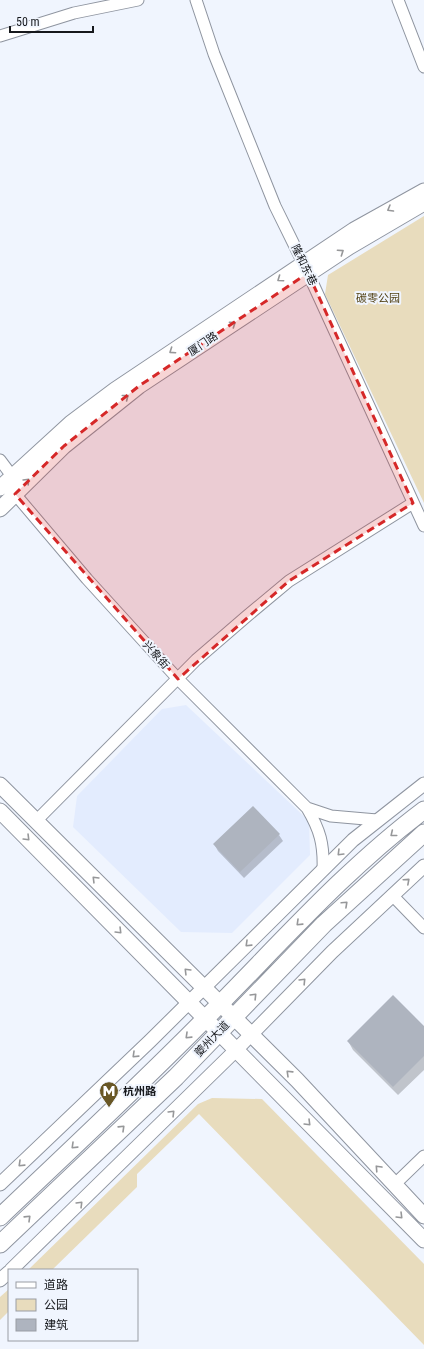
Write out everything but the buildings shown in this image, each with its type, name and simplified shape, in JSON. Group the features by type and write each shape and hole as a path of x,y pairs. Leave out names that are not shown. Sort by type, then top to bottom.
{"main road":[{"name":"厦门路","path":"0,509 64,446 139,386 306,268 354,230 424,191"},
{"name":"厦门路","path":"0,488 71,423 115,390 306,268 424,203"},
{"path":"0,785 296,1080 394,1186 424,1216"},
{"name":"夔州大道","path":"0,1217 205,1019 263,958 387,840 424,810"},
{"path":"0,811 424,1240"},
{"name":"夔州大道","path":"0,1244 176,1077 324,924 424,833"}],"street":[{"path":"0,36 74,13 138,0"},
{"name":"隆和东巷","path":"196,0 214,54 275,206 306,268 424,526"},
{"path":"398,0 424,67"},
{"path":"0,460 12,476"},
{"name":"兴象街","path":"15,494 87,579 178,679 307,808 321,834 324,849 323,870"},
{"path":"36,821 196,660 290,581 413,503"},
{"path":"0,1184 189,1002 323,870 377,820 424,784"},
{"name":"兴象街","path":"307,808 330,816 377,820"},
{"path":"12,1269 236,1050 332,952 424,866"},
{"path":"392,895 424,928"},
{"path":"394,1186 424,1156"},
{"path":"0,1280 8,1273"}],"highlighted area":[{"path":"308,273 413,503 289,581 178,679 15,494 64,446 139,386"}],"shaded area":[{"path":"186,705 309,821 310,855 232,933 181,932 73,827 77,796 162,709"}],"green space":[{"name":"碳零公园","path":"424,216 424,503 325,294 328,275"},
{"path":"212,1098 262,1099 424,1264 424,1345 199,1114 137,1174 137,1187 53,1269 29,1269 198,1104"},
{"path":"8,1290 8,1312 0,1320 0,1297"}],"place":[{"name":"杭州路","path":"109,1108"}]}
